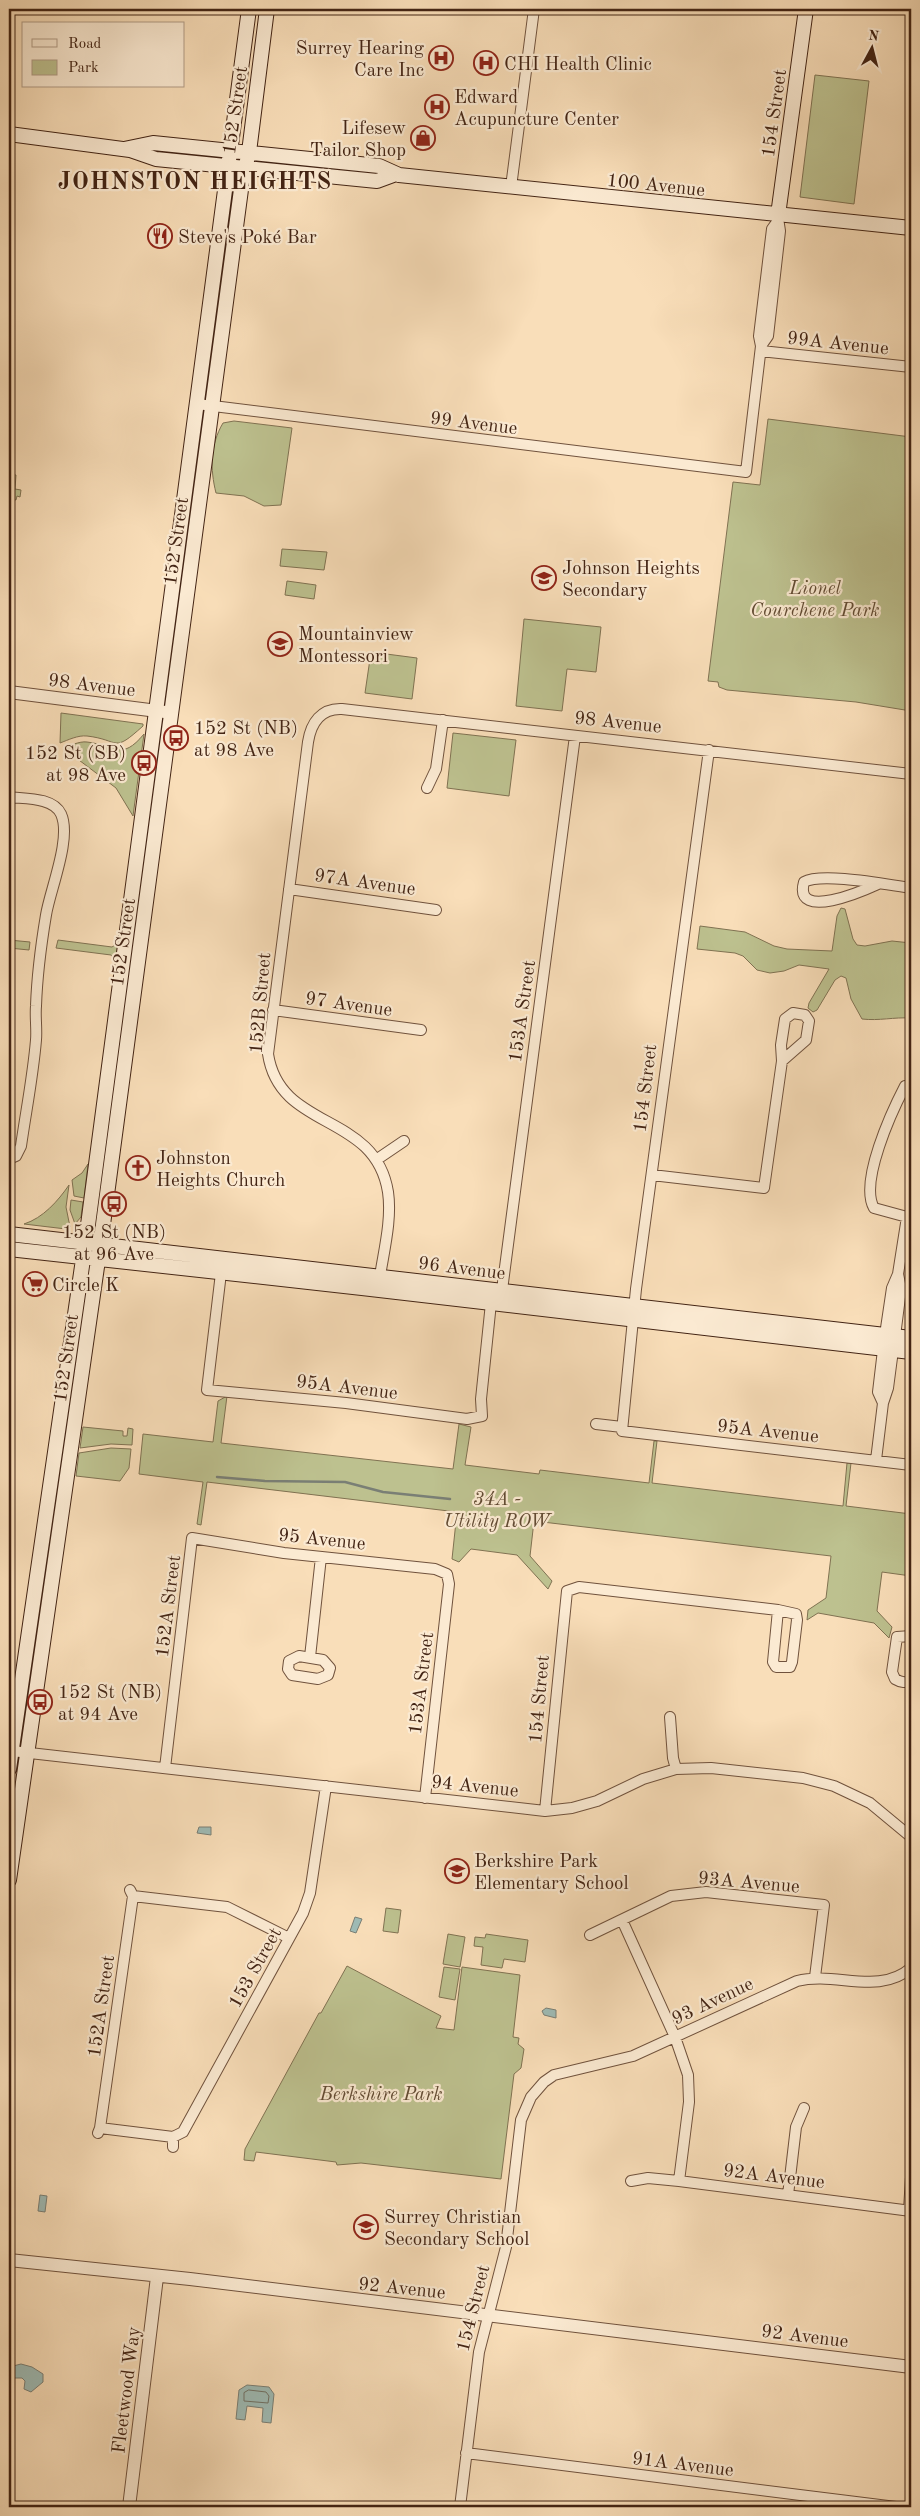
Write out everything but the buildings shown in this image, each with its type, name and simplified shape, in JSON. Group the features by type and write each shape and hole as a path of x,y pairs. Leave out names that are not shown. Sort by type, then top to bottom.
{"main road":[{"name":"152 Street","path":"164,712 197,404 249,9"},
{"name":"152 Street","path":"9,1880 73,1436 91,1259 164,712 212,406 245,168 249,152 267,9"},
{"name":"154 Street","path":"777,219 806,9"},
{"name":"100 Avenue","path":"9,134 124,149 156,159 377,181 396,174"},
{"name":"100 Avenue","path":"124,149 153,143 231,150 379,166 396,174 777,219 911,228"},
{"name":"96 Avenue","path":"9,1234 502,1290 633,1313 886,1344 911,1352"},
{"name":"96 Avenue","path":"9,1249 491,1304 633,1313"},
{"name":"152 Street","path":"9,1769 60,1424 91,1259"},
{"path":"362,1288 380,1276"},
{"name":"96 Avenue","path":"886,1344 911,1338"},
{"path":"60,1424 64,1425 73,1436"}],"street":[{"path":"511,187 534,9"},
{"name":"154 Street","path":"746,472 761,348 759,336 772,229 777,219"},
{"name":"99A Avenue","path":"761,348 911,367"},
{"name":"99 Avenue","path":"197,404 746,472"},
{"name":"98 Avenue","path":"9,692 164,712"},
{"name":"98 Avenue","path":"321,715 338,709 911,774"},
{"name":"152B Street","path":"321,715 313,723 309,736 268,1054 276,1082 293,1102 353,1136 376,1160 386,1185 389,1207 380,1276"},
{"path":"428,788 436,769 443,720"},
{"name":"153A Street","path":"502,1290 575,736"},
{"name":"154 Street","path":"622,1429 633,1313 709,750"},
{"path":"9,798 43,801 54,805 60,813 63,831 57,880 46,914 38,970 35,1008 36,1039 21,1146 12,1158"},
{"path":"878,884 853,895 832,900 813,901 806,897 802,889 804,882 820,877 878,884 911,888"},
{"name":"97A Avenue","path":"288,889 436,910"},
{"name":"97 Avenue","path":"273,1010 421,1030"},
{"path":"652,1175 764,1188 782,1061"},
{"path":"876,1460 883,1403 878,1392 886,1344 901,1289 898,1274 909,1217 874,1208 870,1186 884,1135 905,1086"},
{"path":"376,1160 404,1141"},
{"name":"95A Avenue","path":"221,1273 206,1390 346,1403 467,1419 482,1416 481,1399 491,1304"},
{"name":"95A Avenue","path":"596,1424 622,1429 911,1465"},
{"name":"95 Avenue","path":"192,1538 322,1557 435,1569 447,1574"},
{"name":"152A Street","path":"165,1768 192,1538"},
{"path":"310,1657 322,1557"},
{"name":"153A Street","path":"425,1798 449,1584 447,1574"},
{"name":"154 Street","path":"545,1811 567,1591 578,1587 778,1610"},
{"path":"778,1610 796,1614 797,1620 792,1662 790,1667 785,1669 776,1667 773,1662 778,1610"},
{"path":"911,1636 897,1637 892,1672 894,1679 898,1681 906,1682 911,1679"},
{"path":"670,1717 673,1758 676,1769"},
{"name":"94 Avenue","path":"12,1750 545,1811 572,1808 597,1801 643,1779 676,1769 711,1768 803,1778 828,1784 870,1803 911,1837"},
{"name":"153 Street","path":"173,2142 183,2132 308,1903 326,1786"},
{"name":"93A Avenue","path":"590,1935 670,1896 686,1893 706,1892 824,1905 815,1977"},
{"name":"152A Street","path":"173,2142 99,2131 132,1893 227,1906 289,1938"},
{"path":"622,1920 675,2037 688,2075 689,2090 679,2181"},
{"name":"93 Avenue","path":"535,2091 544,2082 565,2071 616,2062 675,2037 788,1984 815,1977 875,1983 911,1970"},
{"name":"154 Street","path":"460,2507 479,2352 508,2235 521,2120 535,2091"},
{"path":"788,2195 796,2127 804,2108"},
{"path":"910,2210 911,2177"},
{"name":"92A Avenue","path":"631,2181 648,2178 679,2181 910,2210"},
{"name":"92 Avenue","path":"9,2260 489,2315 911,2367"},
{"name":"Fleetwood Way","path":"129,2507 157,2277"},
{"name":"91A Avenue","path":"466,2453 896,2507"}],"green space":[{"path":"815,75 869,81 854,204 800,197"},
{"name":"Lionel Courchene Park","path":"768,419 911,437 911,711 856,702 727,690 719,687 718,682 708,681 733,482 760,485"},
{"path":"234,421 292,428 281,505 264,506 244,496 216,493 212,466 213,448 223,423"},
{"path":"9,474 16,475 15,489 21,490 20,497 17,496 16,500 9,499"},
{"path":"282,549 327,552 324,570 280,566"},
{"path":"287,581 316,585 314,599 285,595"},
{"path":"524,619 601,627 596,672 567,669 562,711 516,706"},
{"path":"371,652 417,658 412,699 365,693"},
{"path":"61,713 143,724 143,726 121,743 84,736 60,743"},
{"path":"453,733 516,740 509,796 447,788"},
{"path":"144,734 133,816 116,788 63,748 84,742 123,750 136,743"},
{"path":"841,908 845,909 853,939 857,945 865,946 892,941 911,943 911,1018 862,1019 851,999 846,978 841,976 835,980 817,1010 813,1012 808,1008 809,1003 829,969 799,965 784,971 770,973 757,970 743,956 735,953 697,949 700,926 745,932 774,946 787,949 832,951 837,916"},
{"path":"9,940 30,942 29,950 9,948"},
{"path":"58,940 112,947 118,943 116,961 111,955 56,948"},
{"path":"88,1164 84,1198 74,1196 72,1180 82,1173"},
{"path":"69,1185 66,1207 70,1227 66,1229 24,1224 37,1218 49,1208"},
{"path":"71,1200 83,1202 81,1217 75,1224 70,1210"},
{"name":"34A - Utility ROW","path":"227,1396 221,1443 453,1469 459,1424 471,1427 465,1465 539,1474 540,1470 649,1483 654,1441 657,1441 652,1483 843,1506 847,1463 851,1463 846,1506 911,1514 911,1576 882,1572 877,1611 892,1627 889,1638 874,1623 818,1613 807,1620 808,1610 826,1598 831,1556 534,1521 530,1556 552,1581 548,1589 517,1555 471,1549 459,1562 452,1559 457,1512 207,1482 201,1525 197,1524 203,1482 139,1474 143,1434 213,1442 218,1401"},
{"path":"83,1427 123,1431 123,1436 127,1436 128,1428 133,1429 132,1445 111,1444 80,1448"},
{"path":"111,1448 131,1449 129,1468 120,1481 76,1476 79,1453"},
{"path":"386,1908 401,1910 398,1933 383,1931"},
{"path":"448,1934 465,1937 460,1967 443,1964"},
{"path":"486,1934 528,1940 525,1962 504,1959 502,1968 481,1965 483,1947 474,1946 475,1937 485,1938"},
{"name":"Berkshire Park","path":"347,1966 441,2016 436,2028 454,2030 462,1967 520,1975 513,2037 519,2038 518,2044 524,2049 521,2068 514,2074 501,2179 361,2163 337,2165 336,2162 256,2152 254,2161 244,2160 245,2149 319,2013 321,2013"},
{"path":"444,1967 460,1969 455,2000 439,1997"}],"water":[{"path":"199,1827 211,1827 211,1835 197,1833"},
{"path":"355,1917 362,1919 356,1933 350,1931"},
{"path":"546,2008 556,2010 556,2018 544,2015 542,2011"},
{"path":"40,2195 47,2196 45,2212 38,2211"},
{"path":"21,2364 32,2367 43,2374 43,2382 31,2392 24,2389 25,2381 22,2378 12,2378 13,2366"},
{"path":"247,2385 269,2387 274,2394 271,2423 262,2422 263,2408 247,2406 245,2420 236,2419 239,2390"}],"waterway":[{"path":"217,1477 265,1481 345,1482 383,1492 450,1499"}],"place":[{"name":"Surrey Hearing Care Inc","path":"441,58"},
{"name":"CHI Health Clinic","path":"486,63"},
{"name":"Edward Acupuncture Center","path":"437,107"},
{"name":"Lifesew Tailor Shop","path":"423,138"},
{"name":"Steve's Poké Bar","path":"160,236"},
{"name":"Johnson Heights Secondary","path":"544,578"},
{"name":"Mountainview Montessori","path":"280,644"},
{"name":"152 St (NB) at 98 Ave","path":"176,738"},
{"name":"152 St (SB) at 98 Ave","path":"144,763"},
{"name":"Johnston Heights Church","path":"138,1168"},
{"name":"152 St (NB) at 96 Ave","path":"114,1204"},
{"name":"Circle K","path":"35,1284"},
{"name":"152 St (NB) at 94 Ave","path":"40,1702"},
{"name":"Berkshire Park Elementary School","path":"457,1871"},
{"name":"Surrey Christian Secondary School","path":"366,2227"}],"district":[{"name":"JOHNSTON HEIGHTS","path":"195,181"}]}
